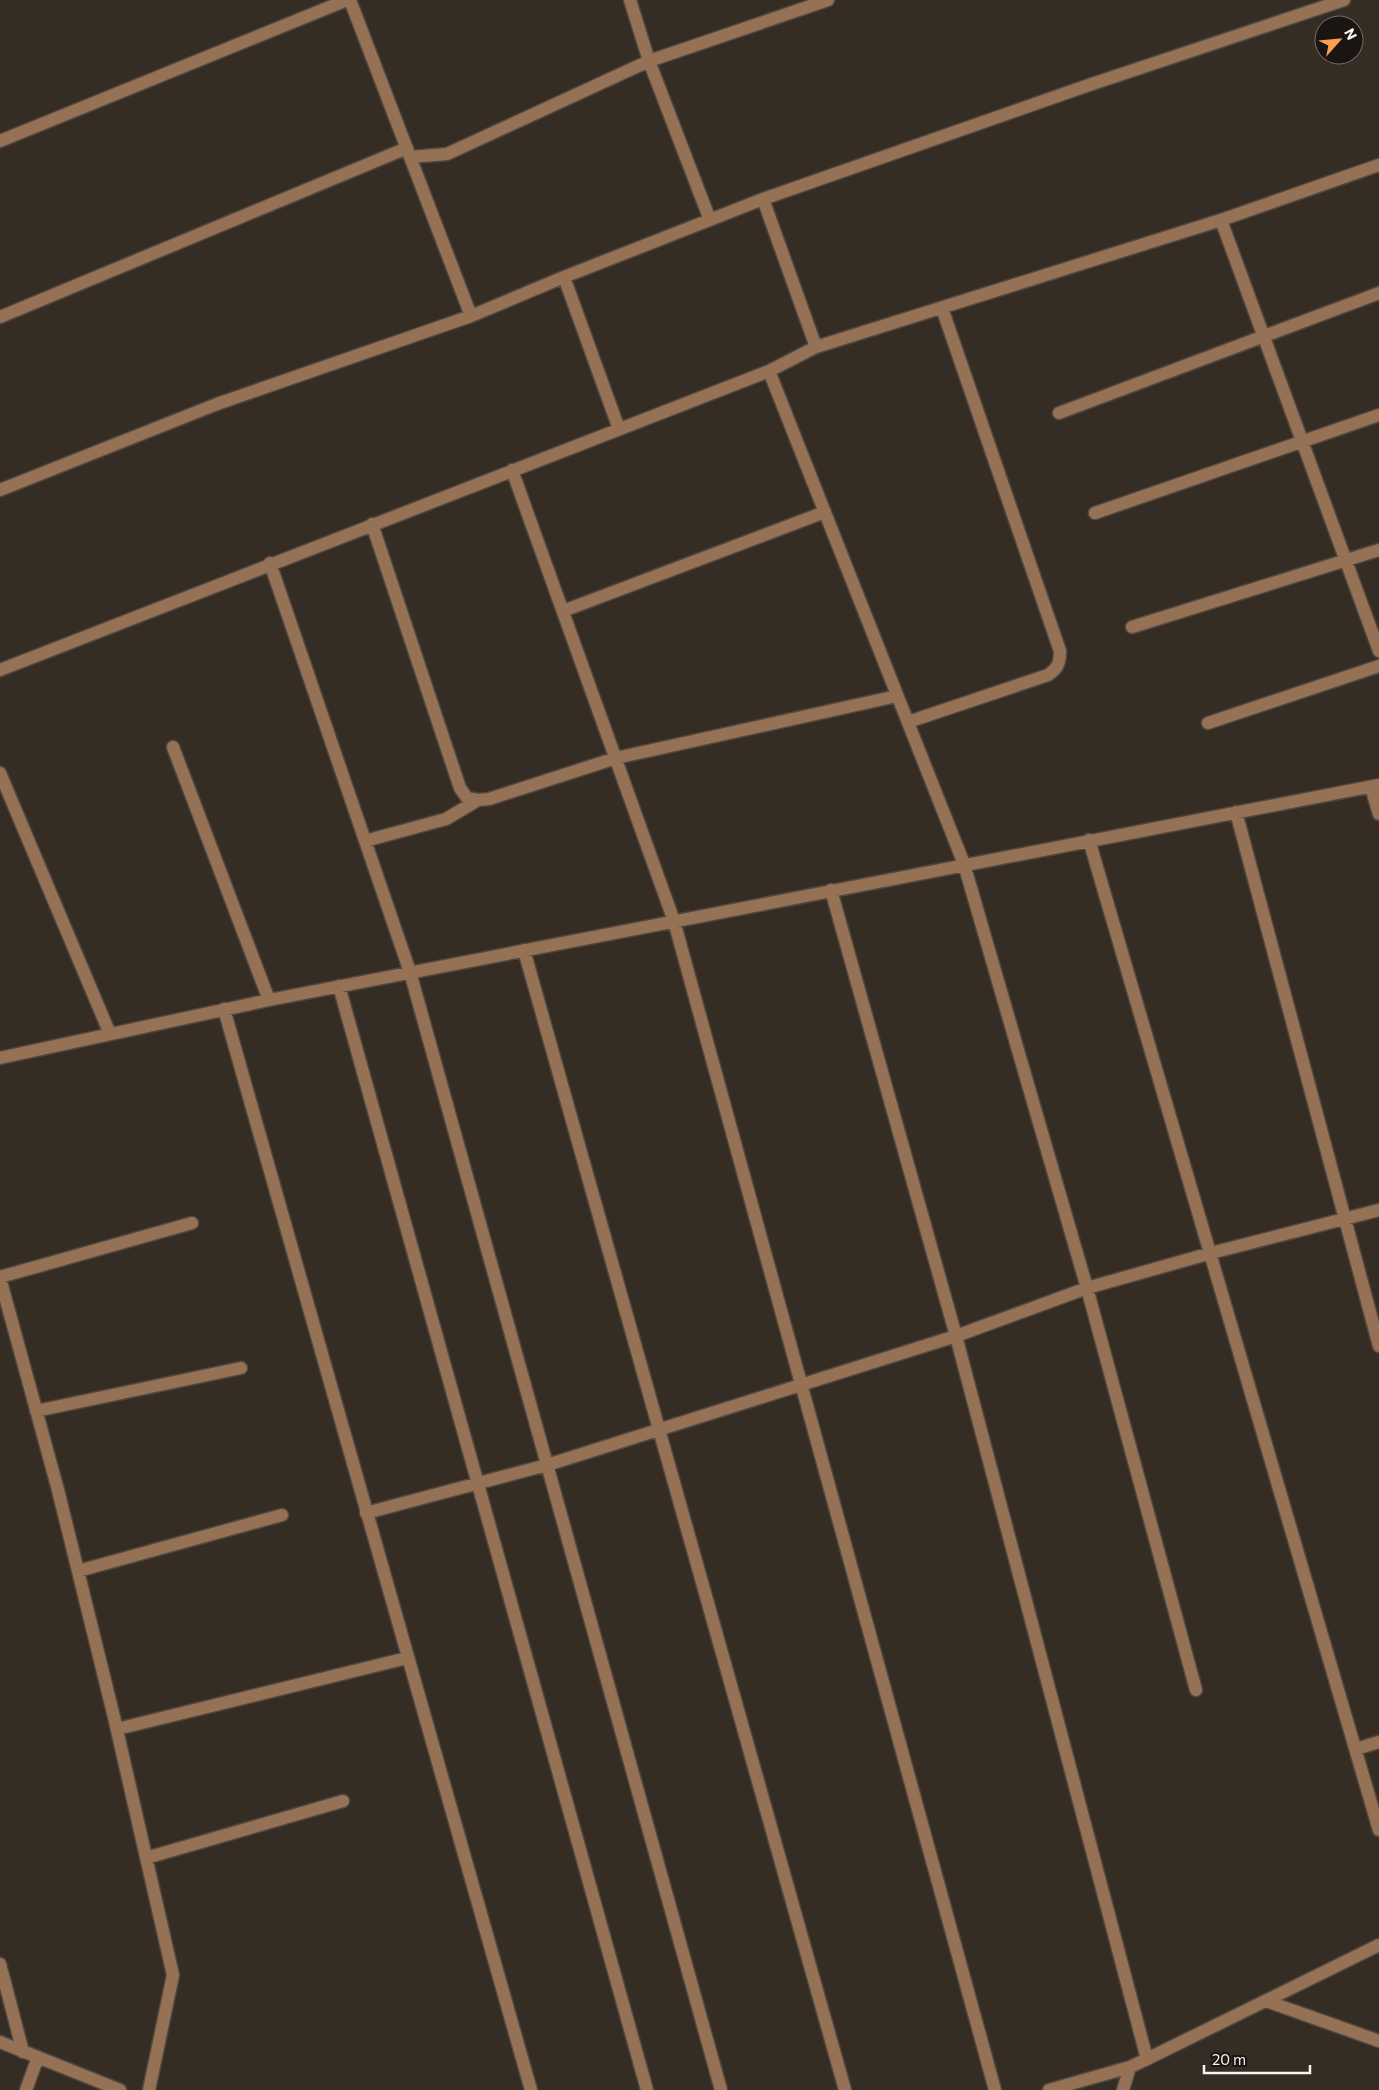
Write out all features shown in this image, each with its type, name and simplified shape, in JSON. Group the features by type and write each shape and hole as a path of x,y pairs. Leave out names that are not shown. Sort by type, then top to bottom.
{"street":[{"path":"0,141 349,0 471,316"},
{"path":"630,0 649,61 710,220"},
{"path":"0,317 408,152 447,154 649,61 828,0"},
{"path":"0,490 217,404 471,316 564,277 763,199 1089,85 1344,0"},
{"path":"0,670 769,371 816,347 1221,220 1379,164"},
{"path":"763,199 816,347"},
{"path":"1221,220 1379,651"},
{"path":"564,277 619,429"},
{"path":"1059,413 1379,293"},
{"path":"908,722 1048,675 1056,669 1060,662 1060,651 942,308"},
{"path":"769,371 964,864 1087,1288 1196,1690"},
{"path":"1095,514 1379,415"},
{"path":"512,470 674,921 995,2090"},
{"path":"562,611 825,512"},
{"path":"372,524 460,788 468,798 478,800 489,799 616,758 897,696"},
{"path":"1132,627 1379,550"},
{"path":"270,564 410,972 721,2090"},
{"path":"1208,723 1379,666"},
{"path":"173,747 269,1000"},
{"path":"0,772 110,1034"},
{"path":"0,1058 339,986 1375,786 1379,814"},
{"path":"365,841 446,819 478,800"},
{"path":"1236,812 1379,1346"},
{"path":"1089,840 1379,1830"},
{"path":"831,890 956,1336 1146,2060"},
{"path":"524,950 845,2090"},
{"path":"339,986 647,2090"},
{"path":"224,1009 531,2090"},
{"path":"366,1513 547,1465 956,1336 1087,1288 1211,1253 1379,1210"},
{"path":"148,2090 173,1975 117,1729 78,1571 0,1278 192,1223"},
{"path":"36,1411 241,1368"},
{"path":"78,1571 282,1515"},
{"path":"117,1729 407,1658"},
{"path":"1356,1749 1379,1742"},
{"path":"146,1858 344,1801"},
{"path":"1049,2090 1130,2067 1146,2060 1379,1945"},
{"path":"0,1964 23,2052"},
{"path":"1266,2000 1379,2041"},
{"path":"0,2042 120,2090"},
{"path":"26,2090 38,2057"},
{"path":"1123,2090 1130,2067"}]}
